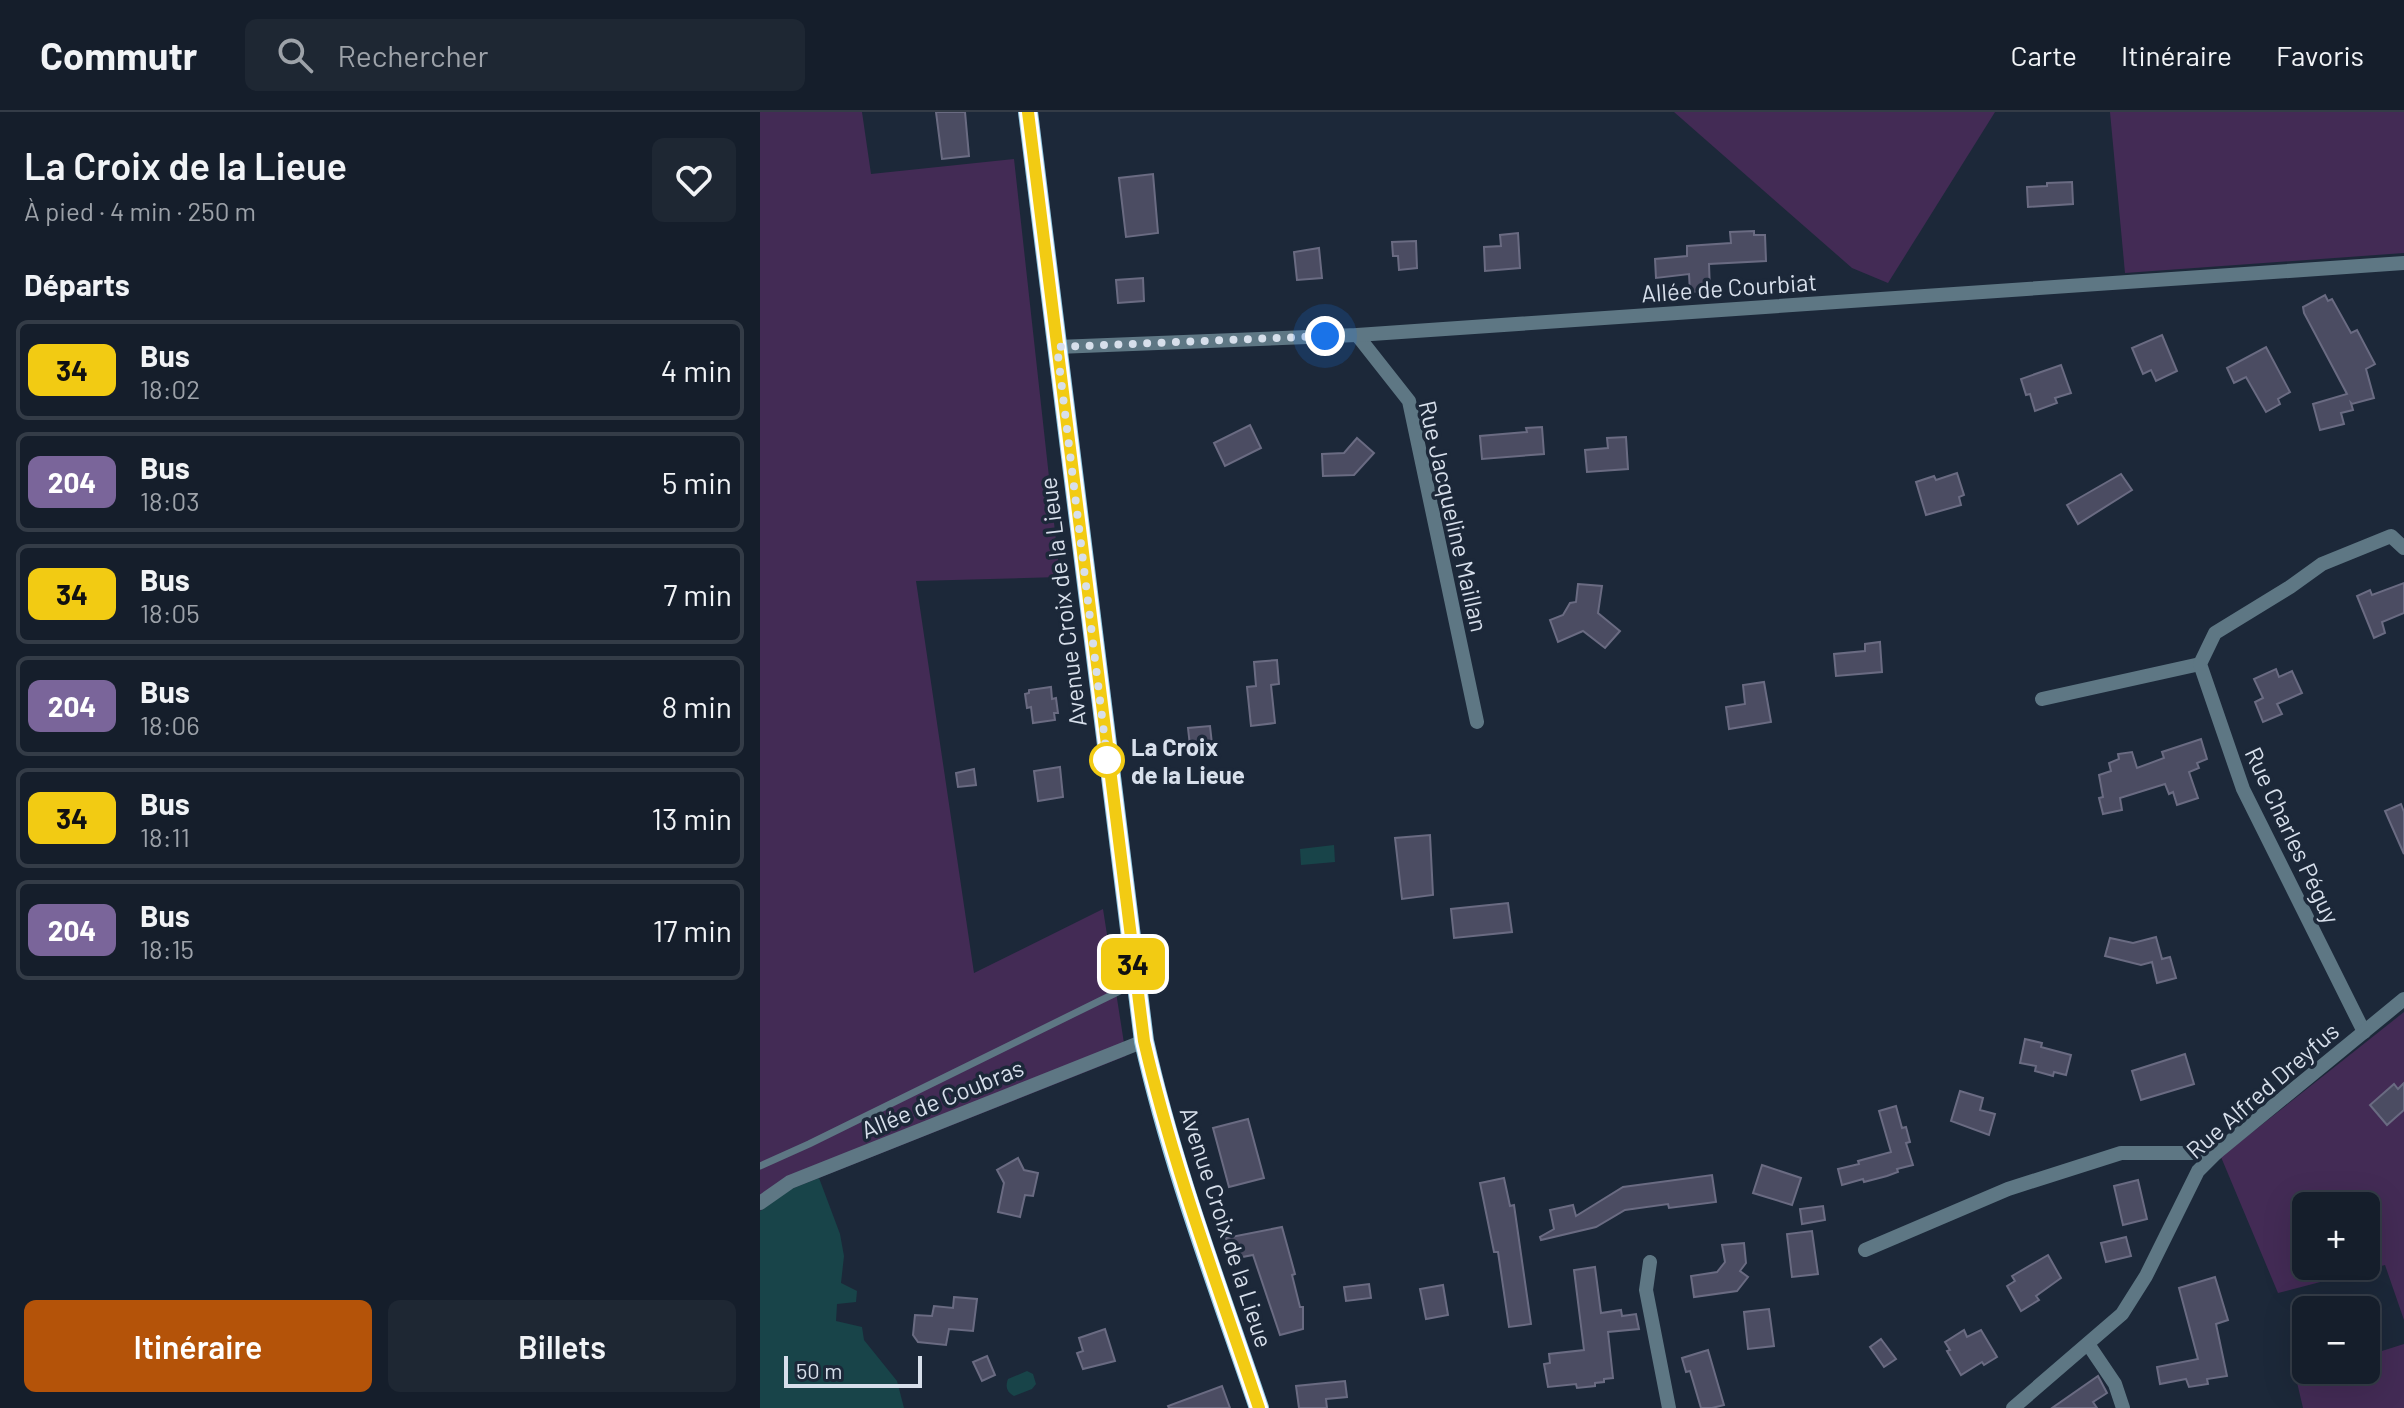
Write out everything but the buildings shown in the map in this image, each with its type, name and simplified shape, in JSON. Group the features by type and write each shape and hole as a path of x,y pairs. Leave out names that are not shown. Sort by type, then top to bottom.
{"main road":[{"name":"Avenue Croix de la Lieue","path":"1028,112 1144,1041 1176,1165 1259,1408"}],"street":[{"name":"Allée de Courbiat","path":"1057,347 1357,335 2404,263"},
{"name":"Rue Jacqueline Maillan","path":"1357,335 1409,401 1477,722"},
{"path":"2042,699 2200,664 2215,633 2322,564 2391,536 2404,548"},
{"name":"Rue Charles Péguy","path":"2200,664 2243,789 2364,1032"},
{"name":"Rue Alfred Dreyfus","path":"2013,1408 2122,1314 2146,1276 2198,1171 2404,999"},
{"name":"Allée de Coubras","path":"760,1203 790,1182 1144,1041"},
{"path":"1865,1250 2008,1189 2121,1153 2216,1153"},
{"path":"1650,1262 1646,1290 1669,1408"},
{"path":"2088,1344 2115,1384 2123,1408"}],"lane":[{"path":"760,1166 1136,983"}],"shaded area":[{"path":"760,112 862,112 871,174 1014,159 1060,577 916,581 974,973 1103,909 1126,1056 791,1189 760,1211"},
{"path":"1674,112 1995,112 1888,283 1852,268"},
{"path":"2110,112 2404,112 2404,253 2125,273"},
{"path":"1334,845 1335,862 1301,865 1300,849"},
{"path":"2404,1012 2404,1320 2385,1265 2380,1266 2380,1192 2292,1192 2292,1280 2328,1280 2278,1293 2221,1157"},
{"path":"819,1178 840,1234 844,1256 841,1283 857,1291 856,1302 837,1304 836,1321 862,1327 864,1340 897,1381 904,1408 760,1408 760,1211 791,1189"},
{"path":"2404,1344 2404,1408 2303,1408 2297,1384 2380,1384 2380,1352"},
{"path":"1027,1371 1033,1374 1036,1384 1032,1389 1014,1396 1007,1389 1008,1379"}],"bus line":[{"name":"34","path":"1028,112 1144,1041 1176,1165 1259,1408"}],"place":[{"name":"La Croix de la Lieue","path":"1107,760"}],"route":[{"path":"1107,760 1108,766 1057,347 1325,336"}]}
